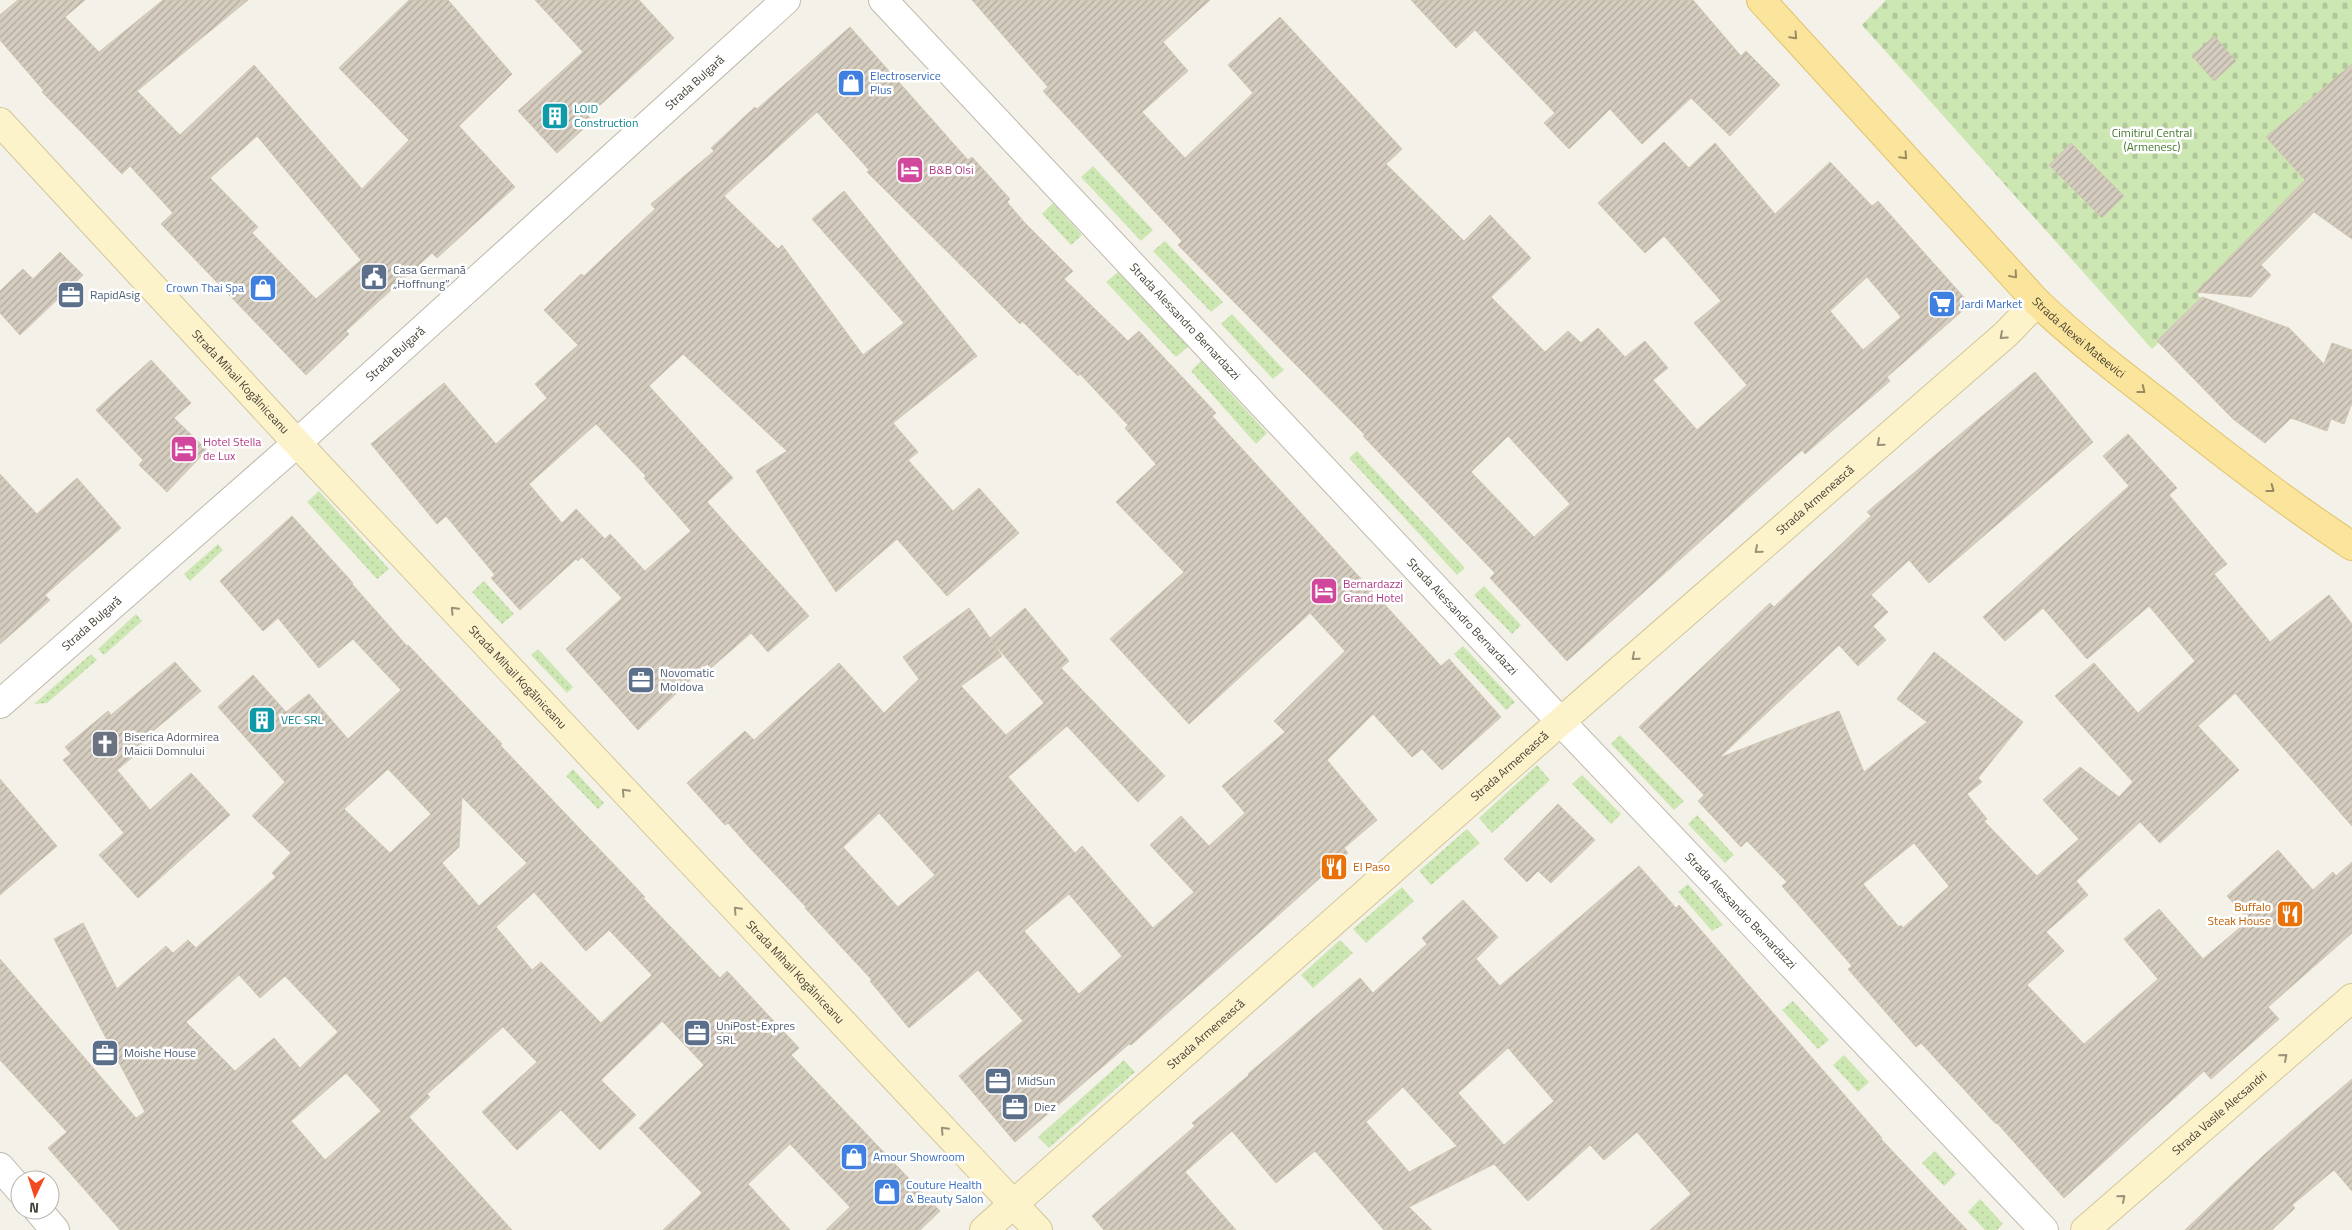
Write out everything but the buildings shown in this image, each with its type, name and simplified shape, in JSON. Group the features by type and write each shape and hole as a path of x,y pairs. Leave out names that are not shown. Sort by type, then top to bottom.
{"main road":[{"name":"Strada Alexei Mateevici","path":"1761,0 2038,302 2070,333 2199,435 2310,518 2352,546"},
{"name":"Strada Mihail Kogălniceanu","path":"0,122 297,443 1038,1230"},
{"name":"Strada Armenească","path":"984,1230 1561,722 2006,334 2038,302"},
{"name":"Strada Vasile Alecsandri","path":"2085,1230 2352,998"}],"street":[{"name":"Strada Bulgară","path":"0,704 297,443 786,0"},
{"name":"Strada Alessandro Bernardazzi","path":"884,0 1561,722 2044,1230"},
{"path":"0,1167 10,1178"},
{"path":"46,1220 55,1230"}],"green space":[{"name":"Cimitirul Central (Armenesc)","path":"1886,0 2352,0 2352,64 2313,173 2198,295 2204,301 2152,349 1862,25"},
{"path":"1093,166 1153,230 1141,241 1081,177"},
{"path":"1053,203 1082,235 1071,245 1042,214"},
{"path":"1165,241 1223,302 1211,312 1153,251"},
{"path":"1118,272 1189,346 1176,357 1106,282"},
{"path":"1232,314 1284,370 1273,379 1221,324"},
{"path":"1201,361 1267,433 1256,444 1191,371"},
{"path":"1357,451 1465,568 1457,575 1349,458"},
{"path":"319,491 389,569 377,579 307,502"},
{"path":"218,544 223,550 190,581 184,574"},
{"path":"484,581 514,614 502,624 472,592"},
{"path":"1484,586 1521,625 1512,634 1474,595"},
{"path":"136,614 142,621 104,655 98,649"},
{"path":"1463,646 1515,702 1506,710 1454,654"},
{"path":"538,649 573,687 567,693 531,655"},
{"path":"91,654 97,660 47,703 34,704"},
{"path":"1620,735 1684,801 1674,810 1611,744"},
{"path":"1537,765 1550,780 1492,833 1479,818"},
{"path":"573,769 604,803 598,809 566,776"},
{"path":"1582,775 1621,814 1611,824 1572,784"},
{"path":"1697,815 1734,855 1725,863 1688,824"},
{"path":"1467,829 1480,843 1431,885 1419,871"},
{"path":"1688,884 1723,925 1712,931 1678,892"},
{"path":"1402,887 1414,901 1366,943 1353,929"},
{"path":"1340,940 1353,953 1313,988 1301,975"},
{"path":"1793,1001 1829,1040 1818,1049 1782,1010"},
{"path":"1844,1055 1869,1082 1858,1092 1833,1065"},
{"path":"1124,1060 1135,1072 1049,1148 1038,1137"},
{"path":"1935,1151 1956,1174 1944,1186 1922,1163"},
{"path":"1980,1199 2003,1224 1997,1230 1985,1230 1968,1212"}],"place":[{"name":"Electroservice Plus","path":"851,83"},
{"name":"LOID Construction","path":"555,116"},
{"name":"B&B Olsi","path":"910,170"},
{"name":"Casa Germană „Hoffnung”","path":"374,277"},
{"name":"Crown Thai Spa","path":"263,288"},
{"name":"RapidAsig","path":"71,295"},
{"name":"Jardi Market","path":"1942,304"},
{"name":"Hotel Stella de Lux","path":"184,449"},
{"name":"Bernardazzi Grand Hotel","path":"1324,591"},
{"name":"Novomatic Moldova","path":"641,680"},
{"name":"VEC SRL","path":"262,720"},
{"name":"Biserica Adormirea Maicii Domnului","path":"105,744"},
{"name":"El Paso","path":"1334,867"},
{"name":"Buffalo Steak House","path":"2290,914"},
{"name":"UniPost-Expres SRL","path":"697,1033"},
{"name":"Moishe House","path":"105,1053"},
{"name":"MidSun","path":"998,1081"},
{"name":"Diez","path":"1015,1107"},
{"name":"Amour Showroom","path":"854,1157"},
{"name":"Couture Health & Beauty Salon","path":"887,1192"}]}
